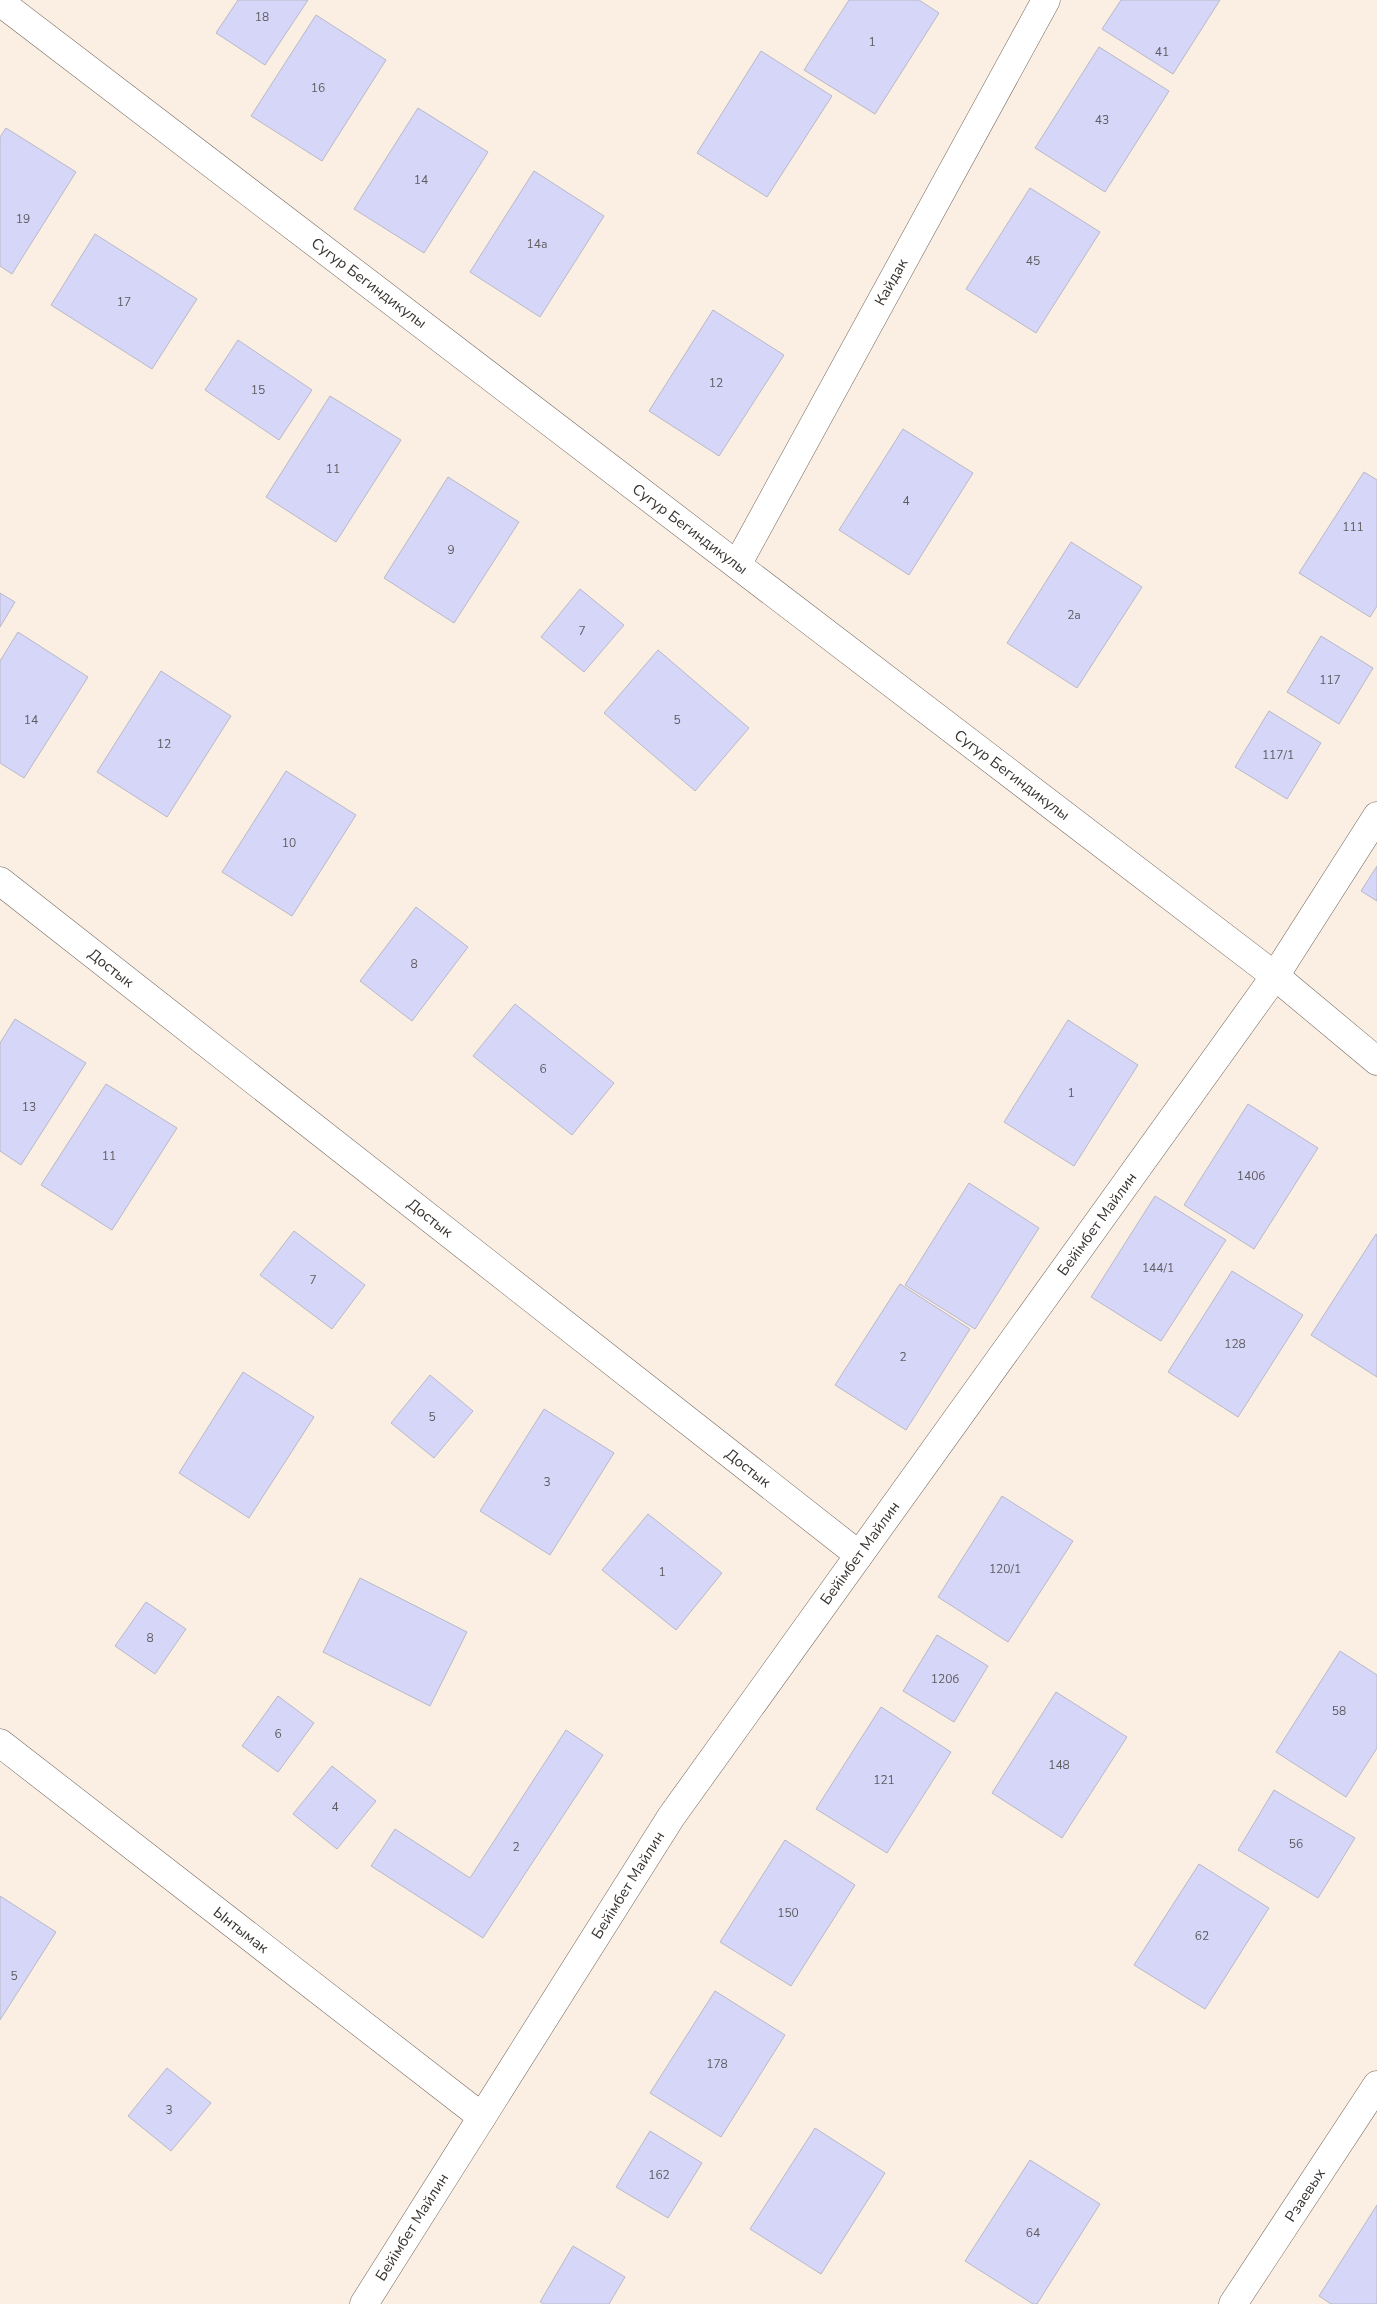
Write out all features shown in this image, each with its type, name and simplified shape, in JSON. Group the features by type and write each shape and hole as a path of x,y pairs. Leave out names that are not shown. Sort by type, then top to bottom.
{"street":[{"name":"Кайдак","path":"737,564 1045,0"},
{"name":"Сугур Бегиндикулы","path":"0,2 1275,976 1377,1061"},
{"name":"Бейімбет Майлин","path":"364,2304 671,1817 1275,976 1377,816"},
{"name":"Достык","path":"0,881 859,1555"},
{"name":"Ынтымак","path":"0,1743 482,2117"},
{"name":"Рзаевых","path":"1233,2304 1377,2085"}],"building":[{"path":"238,0 308,0 265,65 216,33"},
{"path":"849,0 919,0 939,13 875,114 804,70"},
{"path":"1121,0 1220,0 1173,74 1102,29"},
{"path":"316,15 386,60 322,161 251,116"},
{"path":"1099,47 1169,91 1105,192 1035,148"},
{"path":"761,51 832,96 767,197 697,153"},
{"path":"418,108 488,152 424,253 354,209"},
{"path":"6,128 76,172 12,274 0,266 0,137"},
{"path":"534,171 604,216 540,317 470,272"},
{"path":"1030,188 1100,232 1036,333 966,289"},
{"path":"95,234 197,299 152,369 51,305"},
{"path":"713,310 784,355 719,456 649,411"},
{"path":"238,340 312,390 279,440 205,390"},
{"path":"330,396 401,440 336,542 266,497"},
{"path":"903,429 973,473 909,575 839,530"},
{"path":"1364,472 1377,480 1377,606 1370,617 1299,573"},
{"path":"448,477 519,522 454,623 384,578"},
{"path":"1071,542 1142,587 1077,688 1007,643"},
{"path":"580,589 624,625 584,672 541,637"},
{"path":"0,593 15,602 0,627"},
{"path":"18,632 88,677 24,778 0,763 0,661"},
{"path":"1321,636 1373,668 1339,724 1287,692"},
{"path":"658,650 749,728 695,791 604,713"},
{"path":"161,671 231,716 167,817 97,772"},
{"path":"1269,711 1321,743 1287,799 1235,767"},
{"path":"286,771 356,815 292,916 222,872"},
{"path":"1377,866 1377,901 1361,891"},
{"path":"416,907 468,947 412,1021 360,981"},
{"path":"515,1004 614,1083 572,1135 473,1056"},
{"path":"15,1019 86,1063 21,1165 0,1151 0,1043"},
{"path":"1068,1020 1138,1065 1074,1166 1004,1122"},
{"path":"106,1084 177,1128 112,1230 41,1185"},
{"path":"1248,1104 1318,1148 1254,1249 1184,1205"},
{"path":"969,1183 1039,1228 975,1329 905,1285"},
{"path":"1155,1196 1226,1240 1161,1341 1091,1297"},
{"path":"294,1231 365,1285 332,1329 260,1275"},
{"path":"1377,1235 1377,1377 1311,1335"},
{"path":"1232,1271 1303,1315 1238,1417 1168,1372"},
{"path":"900,1284 970,1329 906,1430 835,1385"},
{"path":"243,1372 314,1417 249,1518 179,1473"},
{"path":"430,1375 473,1411 434,1458 391,1423"},
{"path":"544,1409 614,1453 550,1555 480,1511"},
{"path":"1002,1496 1073,1541 1008,1642 938,1597"},
{"path":"648,1514 722,1573 676,1630 602,1570"},
{"path":"360,1578 467,1632 430,1706 323,1652"},
{"path":"146,1602 186,1629 155,1674 115,1646"},
{"path":"937,1635 988,1666 954,1722 903,1691"},
{"path":"1340,1651 1377,1675 1377,1748 1346,1797 1276,1752"},
{"path":"1056,1692 1127,1737 1062,1838 992,1793"},
{"path":"278,1696 314,1723 278,1772 242,1746"},
{"path":"881,1707 951,1752 887,1853 816,1809"},
{"path":"566,1730 603,1755 483,1938 371,1866 395,1829 470,1878"},
{"path":"332,1766 376,1801 337,1849 293,1814"},
{"path":"1274,1790 1355,1838 1318,1898 1238,1850"},
{"path":"785,1840 855,1885 791,1986 720,1942"},
{"path":"1199,1864 1269,1908 1205,2009 1134,1965"},
{"path":"0,1896 56,1932 0,2020"},
{"path":"715,1991 785,2035 721,2137 650,2093"},
{"path":"167,2068 211,2103 171,2151 128,2116"},
{"path":"815,2128 885,2173 821,2274 750,2229"},
{"path":"650,2131 702,2163 668,2218 616,2187"},
{"path":"1030,2160 1100,2204 1037,2304 1033,2304 965,2261"},
{"path":"1377,2205 1377,2304 1331,2304 1319,2296"},
{"path":"573,2246 625,2277 609,2304 544,2304 540,2302"}]}
